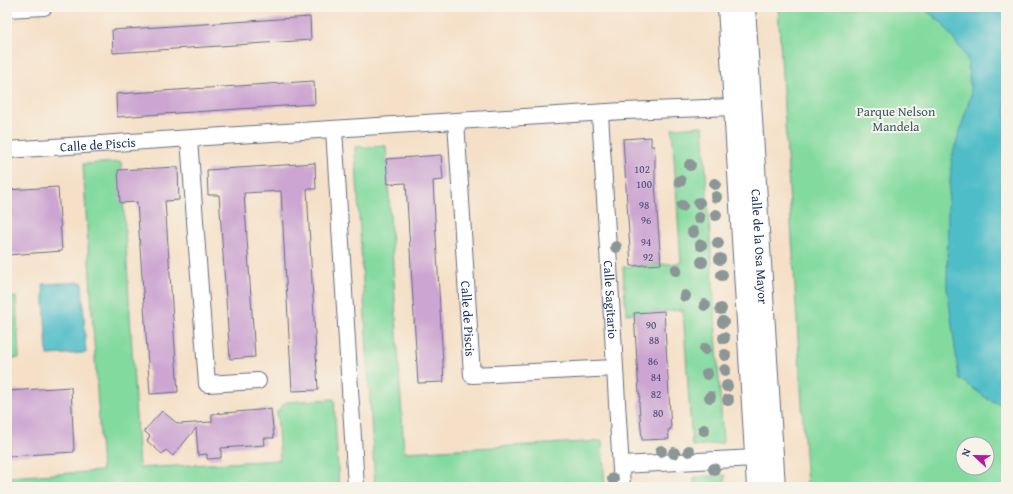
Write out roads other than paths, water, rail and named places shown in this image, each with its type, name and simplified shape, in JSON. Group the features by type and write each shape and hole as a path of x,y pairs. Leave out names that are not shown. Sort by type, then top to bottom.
{"street":[{"path":"7,9 44,7"},
{"name":"Calle de la Osa Mayor","path":"728,7 757,487"},
{"name":"Calle de la Osa Mayor","path":"745,7 774,487"},
{"name":"Calle de Piscis","path":"7,150 456,121 733,107"},
{"name":"Calle Sagitario","path":"600,113 622,487"},
{"name":"Calle de Piscis","path":"456,121 472,374 615,368"},
{"path":"334,129 356,487"},
{"path":"189,139 207,384 258,381"},
{"path":"621,465 755,458"}],"water":[{"path":"922,7 1006,7 1006,406 989,400 959,378 947,287 948,205 952,157 971,95 967,58 942,23"},
{"path":"82,282 86,353 47,355 43,284"}],"park label":[{"name":"Parque Nelson Mandela","path":"896,118"}]}
